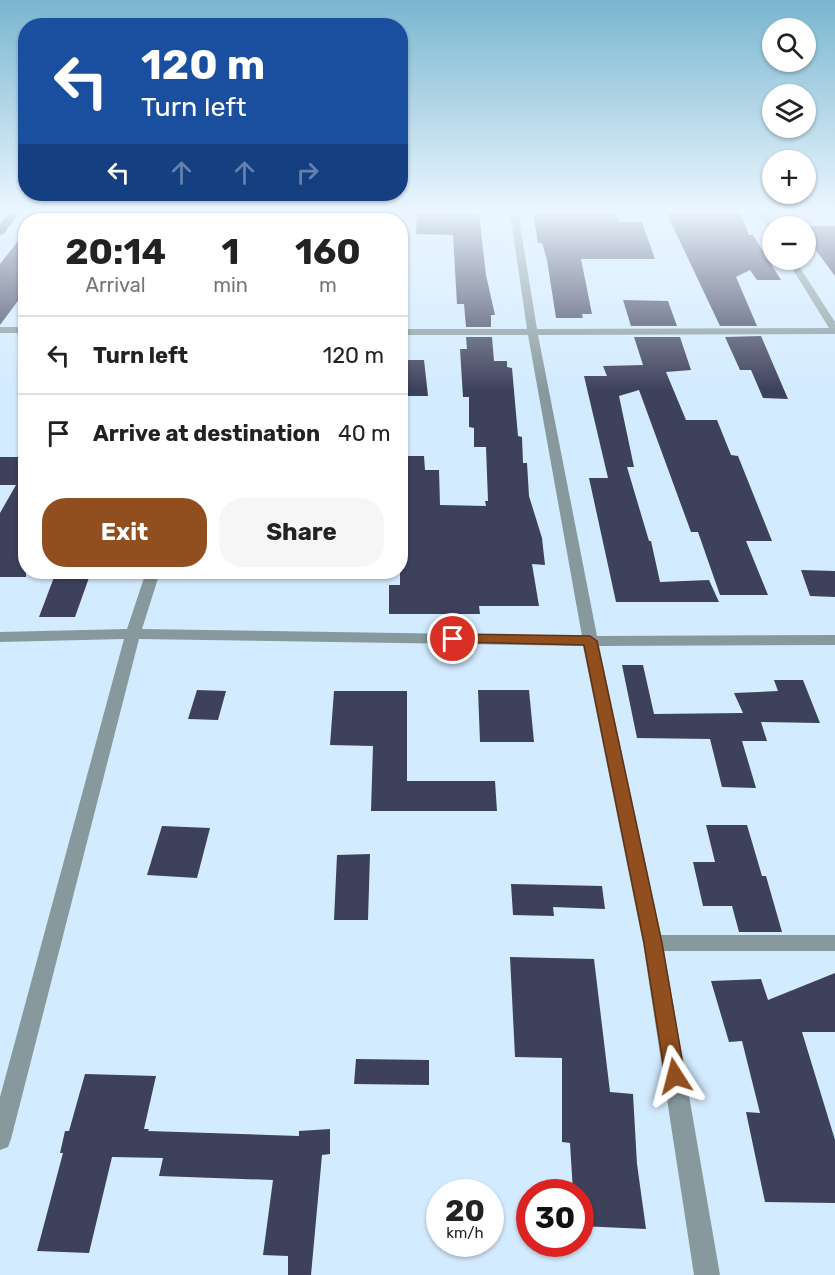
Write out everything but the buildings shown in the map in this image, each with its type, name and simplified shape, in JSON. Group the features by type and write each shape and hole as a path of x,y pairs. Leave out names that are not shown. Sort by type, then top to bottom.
{"street":[{"path":"523,272 590,641 653,943 707,1275"},
{"path":"798,272 835,330"},
{"path":"0,330 18,330"},
{"path":"408,332 835,330"},
{"path":"0,1139 134,634 151,579"},
{"path":"0,637 134,634 590,641 835,640"},
{"path":"653,943 835,943"}],"route":[{"path":"453,639 590,641 653,943 675,1076"}]}
